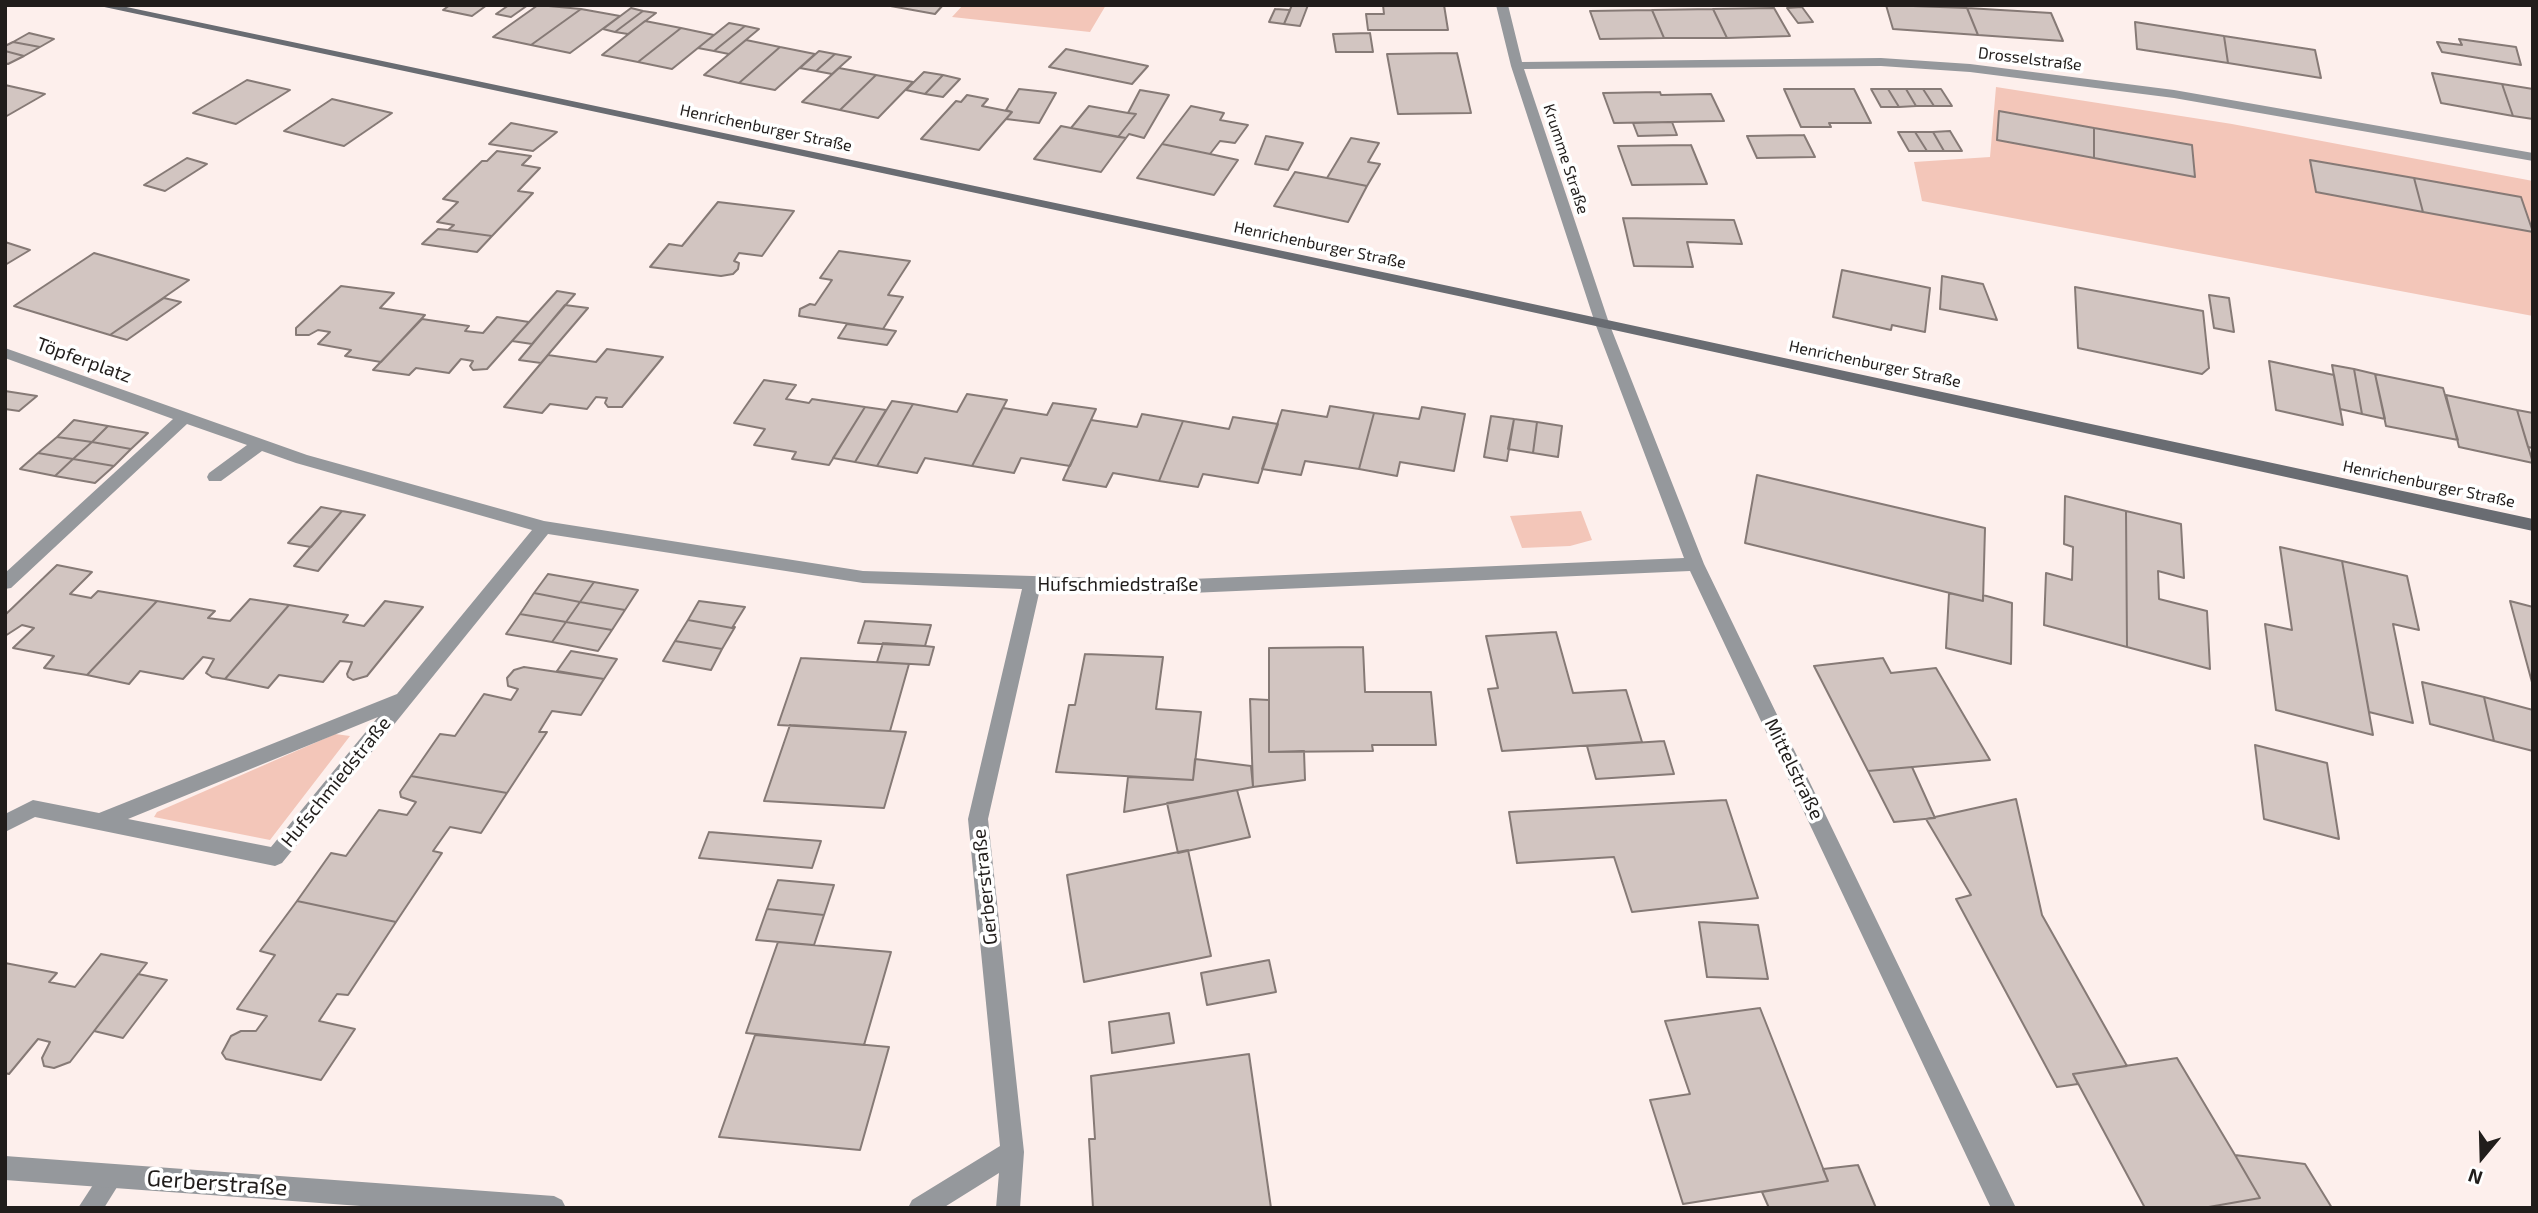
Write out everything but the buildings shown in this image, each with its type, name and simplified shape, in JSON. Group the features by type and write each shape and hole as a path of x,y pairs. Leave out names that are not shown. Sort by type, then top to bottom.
{"main road":[{"name":"Henrichenburger Straße","path":"100,5 1602,323 2533,525"}],"street":[{"name":"Krumme Straße","path":"1502,5 1517,66 1602,323"},
{"name":"Drosselstraße","path":"1517,66 1881,62 1970,68 2174,94 2533,157"},
{"name":"Mittelstraße","path":"1602,323 1695,564 2004,1208"},
{"name":"Töpferplatz","path":"5,353 150,404"},
{"name":"Hufschmiedstraße","path":"150,404 302,459 544,527 863,577 1032,585 1168,587 1695,564"},
{"path":"5,583 185,417"},
{"path":"215,477 260,444"},
{"name":"Hufschmiedstraße","path":"5,824 33,808 275,857 544,527"},
{"name":"Gerberstraße","path":"1008,1208 1012,1153 978,818 1032,585"},
{"name":"Hufschmiedstraße","path":"100,821 404,699"},
{"path":"920,1208 1012,1153"},
{"name":"Gerberstraße","path":"5,1168 554,1208"},
{"path":"90,1208 112,1176"}],"shaded area":[{"path":"963,5 1106,5 1090,32 952,17"},
{"path":"1996,87 2232,124 2533,181 2533,316 1922,201 1914,162 1990,157"},
{"path":"1581,511 1592,540 1570,546 1522,548 1510,516"},
{"path":"335,734 350,736 270,840 154,817 157,812"}]}
